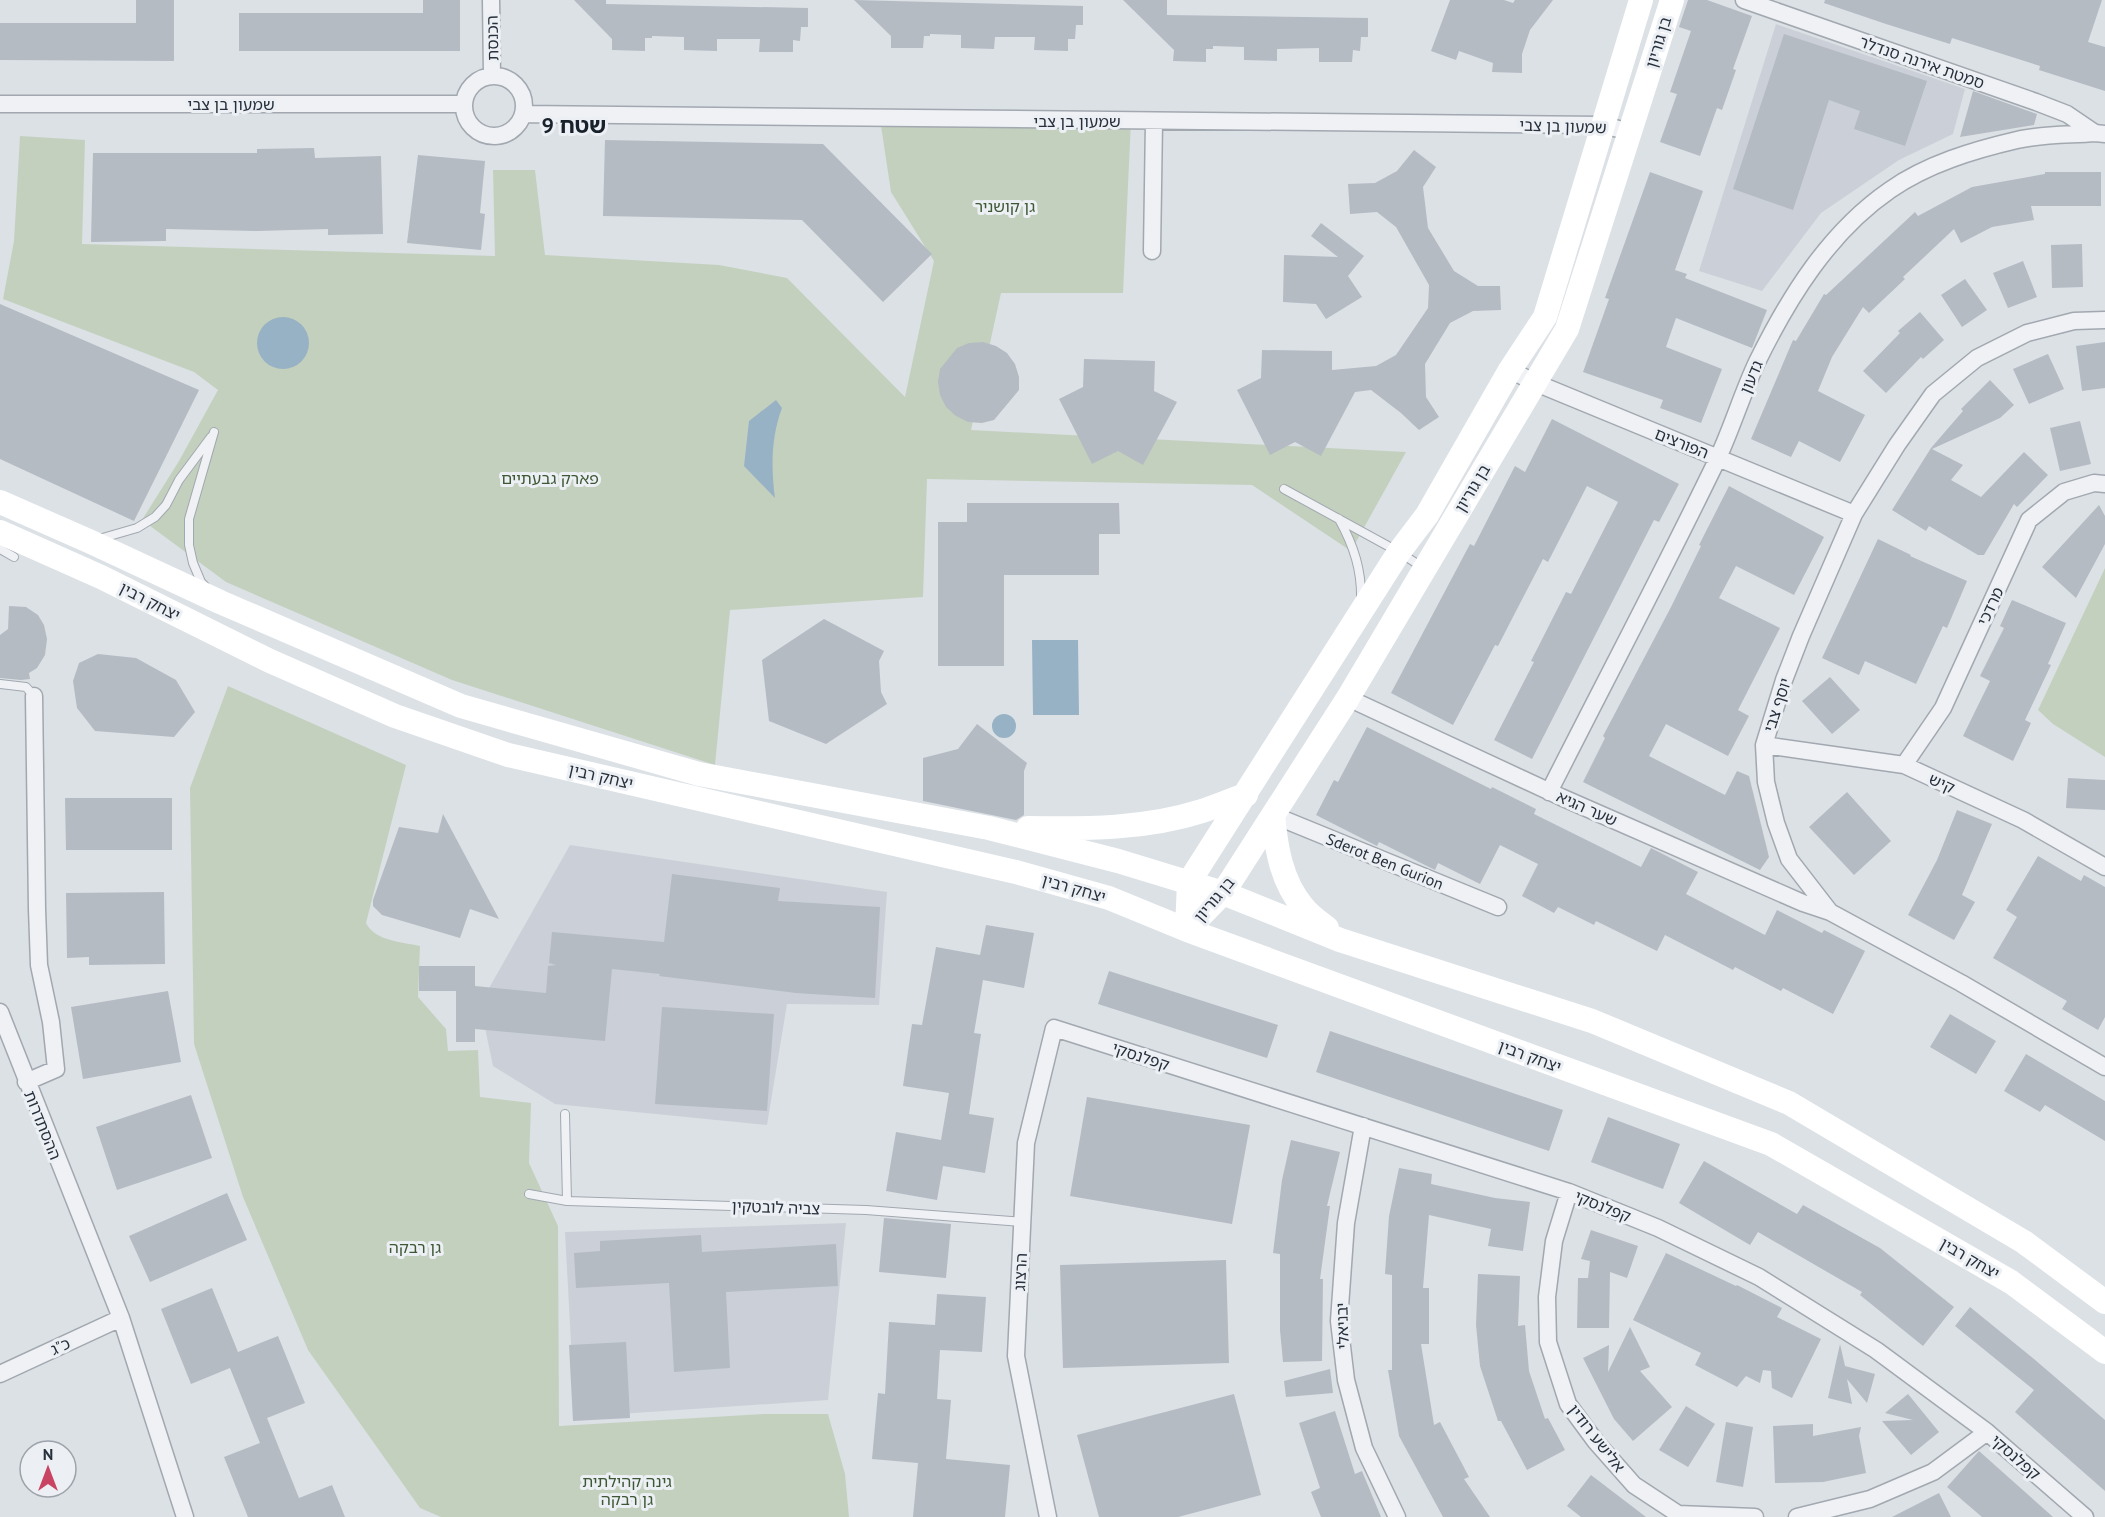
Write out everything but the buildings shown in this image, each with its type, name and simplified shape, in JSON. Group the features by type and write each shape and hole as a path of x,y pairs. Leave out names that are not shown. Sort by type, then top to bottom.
{"main road":[{"name":"בן גוריון","path":"1187,930 1189,882 1400,552 1427,515 1510,370 1545,317 1641,0"},
{"name":"בן גוריון","path":"1187,930 1223,893 1348,698 1567,329 1672,0"},
{"name":"יצחק רבין","path":"0,502 220,602 461,706 699,774 989,828 1189,882 1223,893 1340,940 1592,1021 1789,1102 2024,1242 2105,1302"},
{"name":"יצחק רבין","path":"0,532 101,577 270,661 385,712 508,755 1016,872 1109,898 1187,930 1772,1144 2011,1282 2105,1352"},
{"path":"989,828 1078,829 1129,826 1201,811 1246,795"},
{"path":"1273,815 1276,851 1289,887 1303,908 1340,940"}],"street":[{"name":"הכנסת","path":"491,0 492,75"},
{"name":"סמטת אירנה סנדלר","path":"1744,0 2036,102 2067,114 2100,134"},
{"path":"492,75 508,79 516,85 522,94 524,104 519,123 503,135 484,135 468,123 464,114 465,94 471,85 479,79 492,75"},
{"name":"שמעון בן צבי","path":"0,104 463,104"},
{"name":"שמעון בן צבי","path":"523,114 1603,125 1630,132"},
{"path":"1152,251 1154,121"},
{"name":"גדעון","path":"1549,792 1718,458 1756,365 1777,322 1807,274 1846,227 1890,190 1930,168 1964,154 2020,139 2100,134"},
{"name":"יוסף צבי","path":"2105,320 2074,321 2027,333 1977,358 1933,394 1897,445 1854,514 1801,636 1764,745 1766,782 1773,813 1790,859 1830,912 1960,983 2105,1067"},
{"name":"הפורצים","path":"1510,370 1536,383 1854,514"},
{"name":"מרדכי","path":"1904,765 1943,708 2029,520 2064,492 2094,483 2105,484"},
{"name":"ההסתדרות","path":"34,696 39,965 51,1022 56,1069 26,1082 121,1318 185,1517"},
{"name":"שער הגיא","path":"1348,698 1549,792 1803,903 1830,912"},
{"name":"קיש","path":"1764,745 1904,765 2023,820 2105,867"},
{"name":"Sderot Ben Gurion","path":"1273,815 1498,907"},
{"path":"0,1012 26,1082"},
{"name":"קפלנסקי","path":"1054,1028 1569,1192 1658,1228 1759,1277 1876,1350 1987,1432 2085,1517"},
{"name":"הרצוג","path":"1048,1517 1016,1356 1026,1143 1054,1028"},
{"name":"יבניאלי","path":"1364,1126 1346,1223 1339,1321 1346,1380 1364,1448 1397,1517"},
{"name":"אלישע רודין","path":"1569,1192 1554,1241 1547,1297 1548,1342 1568,1404 1596,1442 1634,1485 1678,1514 1755,1517"},
{"name":"כ\"ג","path":"0,1374 121,1318"},
{"path":"1797,1517 1870,1499 1933,1472 1987,1432"}],"lane":[{"path":"91,542 137,528 155,517 214,432 189,519 189,545 201,582 220,602"},
{"path":"1284,489 1400,552 1424,568"},
{"path":"1339,519 1352,544 1359,567 1360,614"},
{"path":"0,549 14,556"},
{"path":"0,684 26,687 34,696"},
{"path":"566,1114 567,1201"},
{"name":"צביה לובטקין","path":"529,1194 567,1201 866,1210 1023,1222"}],"shaded area":[{"path":"1776,24 1965,89 1953,134 1899,160 1821,213 1762,291 1699,271"},
{"path":"570,845 887,892 879,1005 787,1004 767,1125 555,1104 493,1066 480,1004"},
{"path":"846,1223 828,1400 575,1417 565,1232"}],"green space":[{"name":"פארק גבעתיים","path":"880,119 1131,121 1123,293 1001,293 971,430 1406,452 1351,551 1252,485 927,479 923,597 730,610 715,765 452,680 226,582 142,520 179,461 218,390 194,372 3,299 14,241 20,136 85,140 82,244 495,256 493,170 535,170 545,255 719,265 787,278 905,397 934,261 891,192"},
{"path":"2105,568 2105,757 2053,724 2038,710"},
{"name":"גן רבקה","path":"228,686 406,765 366,923 370,929 382,937 420,946 418,997 446,1029 448,1051 478,1050 480,1097 531,1103 529,1163 558,1226 559,1426 764,1414 828,1414 845,1474 849,1517 441,1517 420,1508 308,1350 243,1197 194,1044 190,788"}],"water":[{"path":"283,317 293,319 301,325 307,333 309,343 307,353 301,361 293,367 283,369 273,367 265,361 259,353 257,343 259,333 265,325 273,319"},
{"path":"776,400 782,408 773,453 775,498 744,466 749,421"},
{"path":"1032,640 1078,640 1079,715 1033,715"},
{"path":"1004,714 1013,717 1016,726 1013,735 1004,738 995,735 992,726 995,717"}],"district":[{"name":"שטח 9","path":"574,125"}],"park label":[{"name":"גן קושניר","path":"1005,206"},
{"name":"גינה קהילתית גן רבקה","path":"627,1490"}]}
